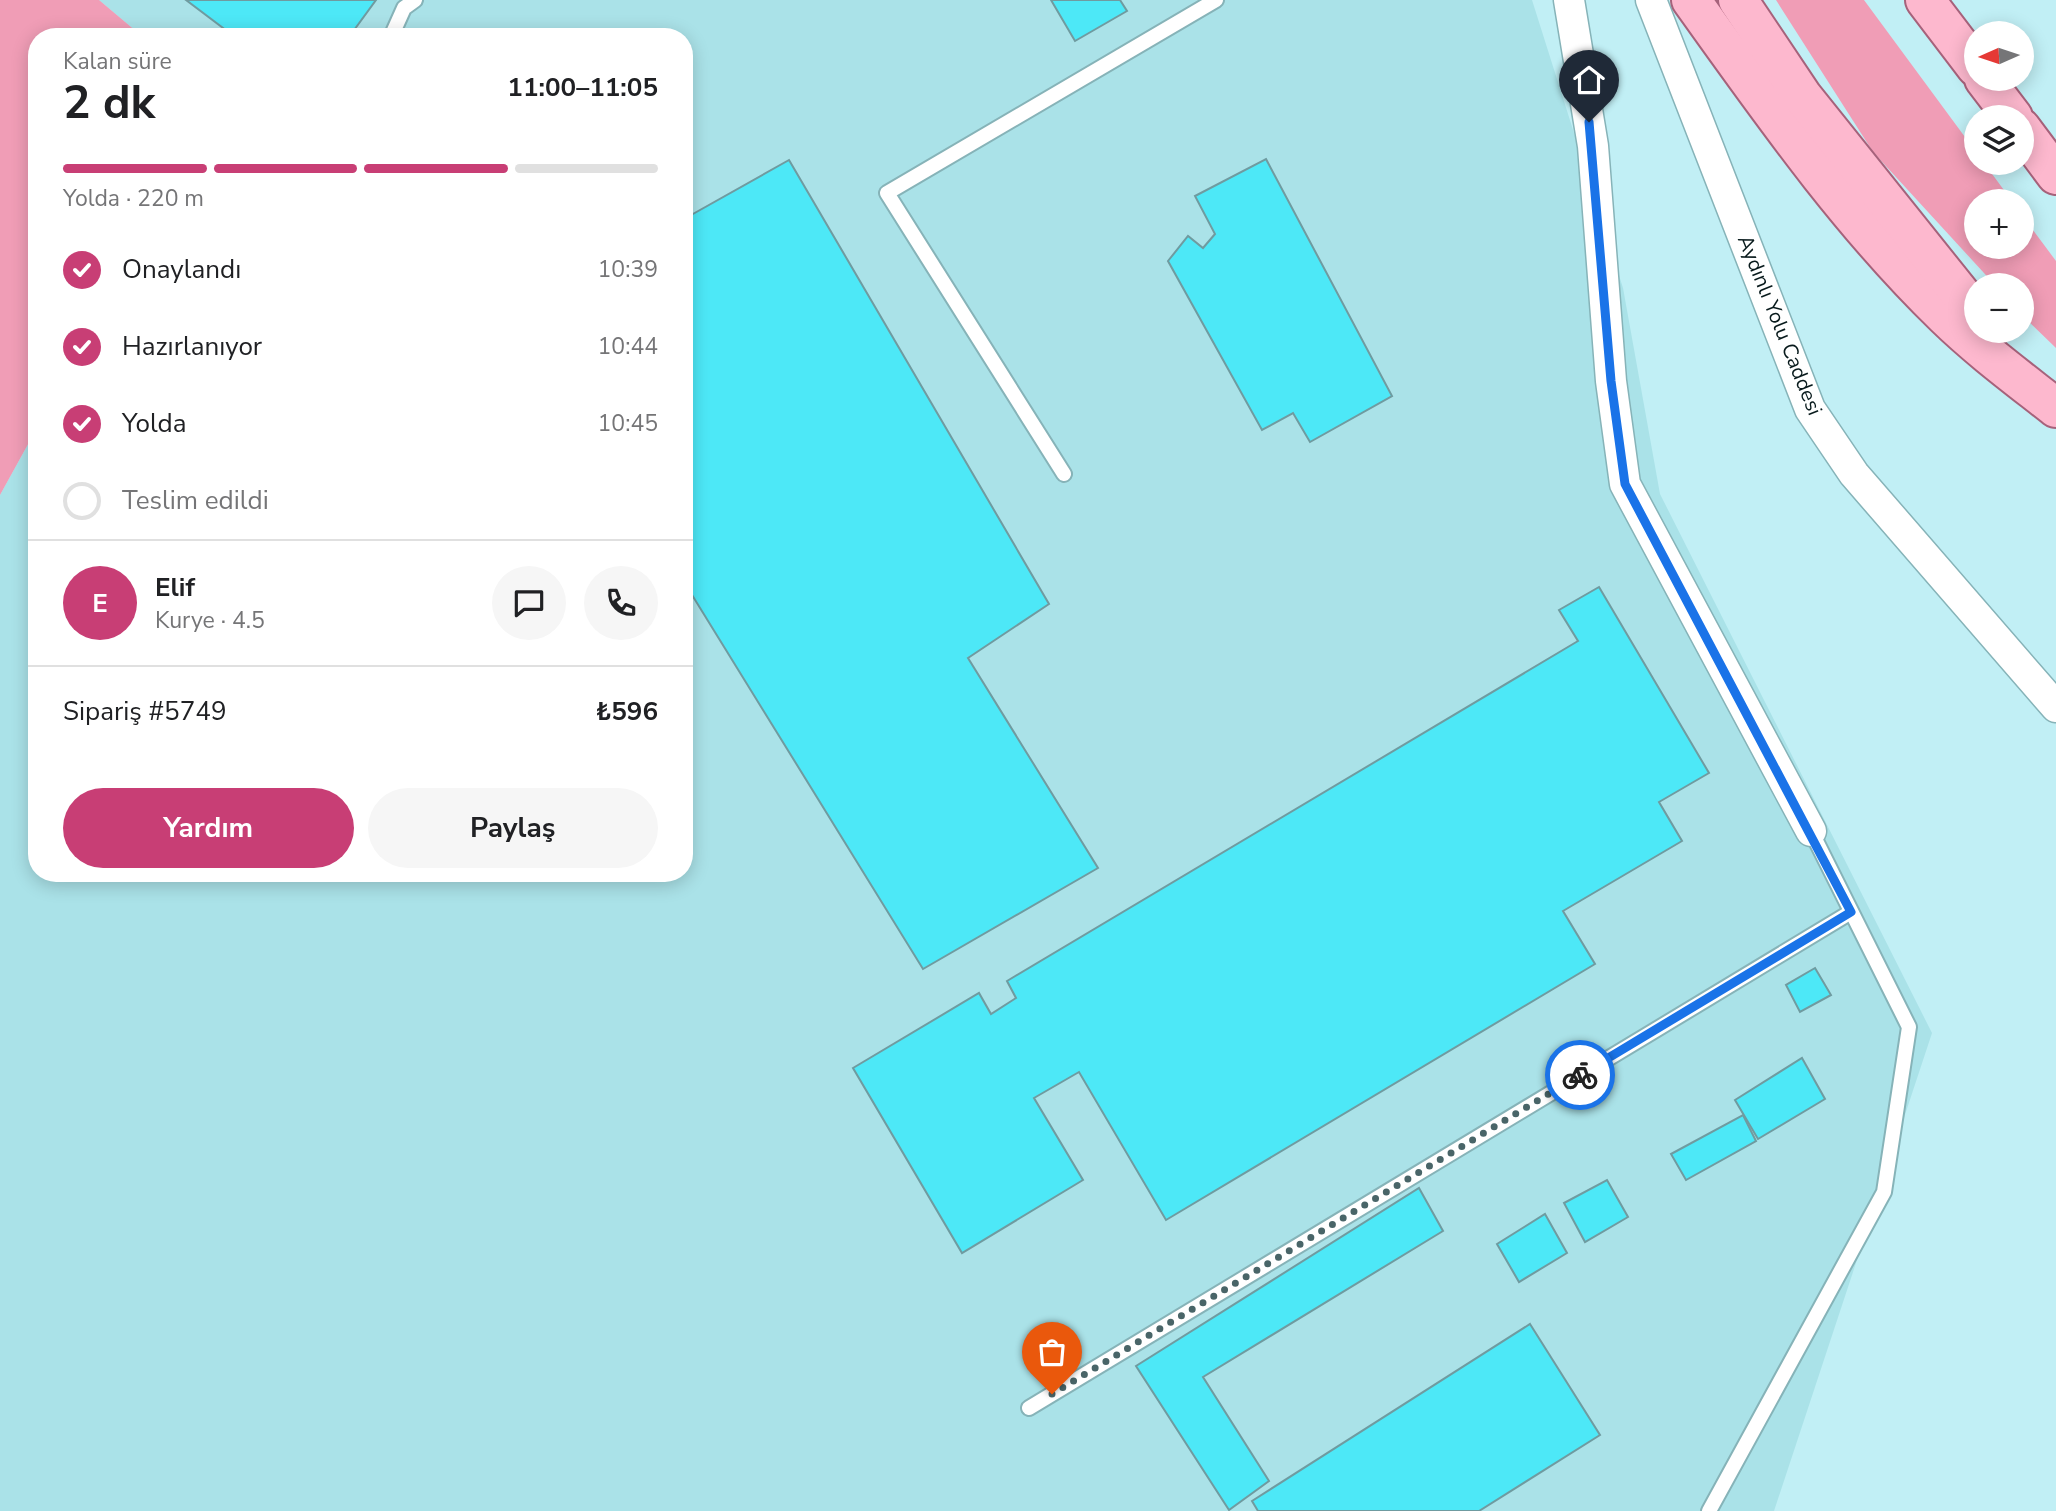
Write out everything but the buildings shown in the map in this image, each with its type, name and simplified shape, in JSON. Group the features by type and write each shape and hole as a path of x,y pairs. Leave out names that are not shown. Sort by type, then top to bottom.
{"main road":[{"path":"1691,0 1835,195 1896,265 1993,360 2056,408"},
{"path":"1738,0 1803,97 1964,298"},
{"path":"1925,0 1964,51"},
{"path":"1993,91 2004,105"},
{"path":"2034,145 2056,175"},
{"path":"2001,343 2056,402"}],"street":[{"path":"1569,0 1593,146 1611,381 1625,484 1811,831"},
{"name":"Aydınlı Yolu Caddesi","path":"1651,0 1810,409 1854,474 2056,707"}],"lane":[{"path":"395,28 404,8 415,0"},
{"path":"1064,474 887,193 1216,0"},
{"path":"1709,1511 1884,1192 1909,1027 1811,831"},
{"path":"1029,1408 1851,912"}],"shaded area":[{"path":"0,0 99,0 132,28 28,28 28,444 0,495"},
{"path":"99,0 1532,0 1623,288 1660,494 1932,1033 1774,1511 0,1511 0,495 28,444 28,882 693,882 693,28 132,28"},
{"path":"1776,0 1864,0 1964,136 1964,175 1993,175 2003,189 1964,189 1964,251 1873,152"},
{"path":"2034,231 2056,261 2056,348 2034,327 2034,273 1984,273 1971,259 2034,259"}],"way so far":[{"path":"1052,1394 1580,1075"}],"route":[{"path":"1580,1075 1851,912 1811,831 1625,484 1611,381 1589,122"}]}
